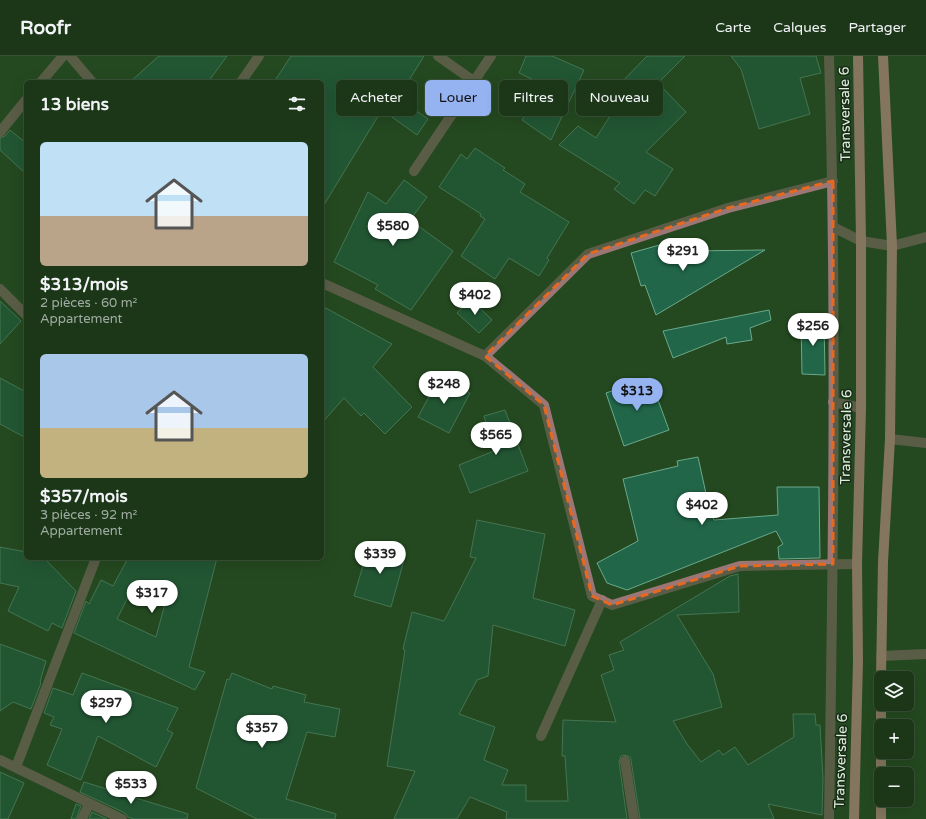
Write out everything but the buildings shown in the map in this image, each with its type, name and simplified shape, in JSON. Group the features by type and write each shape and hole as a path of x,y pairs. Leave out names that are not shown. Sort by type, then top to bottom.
{"main road":[{"name":"Transversale 6","path":"854,819 858,661 857,564 861,408 861,241 858,56"},
{"path":"882,671 883,562 890,439 892,246 883,56"},
{"path":"882,807 882,819"}],"street":[{"path":"43,80 63,56"},
{"path":"70,56 90,80"},
{"path":"242,80 259,56"},
{"path":"438,56 472,80"},
{"path":"476,80 491,56"},
{"path":"829,56 833,181 833,564 829,819"},
{"path":"0,132 24,102"},
{"path":"414,171 452,116"},
{"path":"485,356 588,254 728,208 833,181"},
{"path":"833,227 861,241 892,246 926,237"},
{"path":"324,284 485,356 544,406 592,596 612,605 740,566 857,564"},
{"path":"0,289 24,313"},
{"path":"833,402 861,408"},
{"path":"890,439 926,443"},
{"path":"16,767 95,560"},
{"path":"541,736 602,600"},
{"path":"881,656 926,654"},
{"path":"0,760 122,819"},
{"path":"625,761 634,819"},
{"path":"82,819 89,804"}],"highlighted area":[{"path":"833,181 833,564 740,566 612,605 592,596 544,405 485,356 588,254 728,208"}]}
